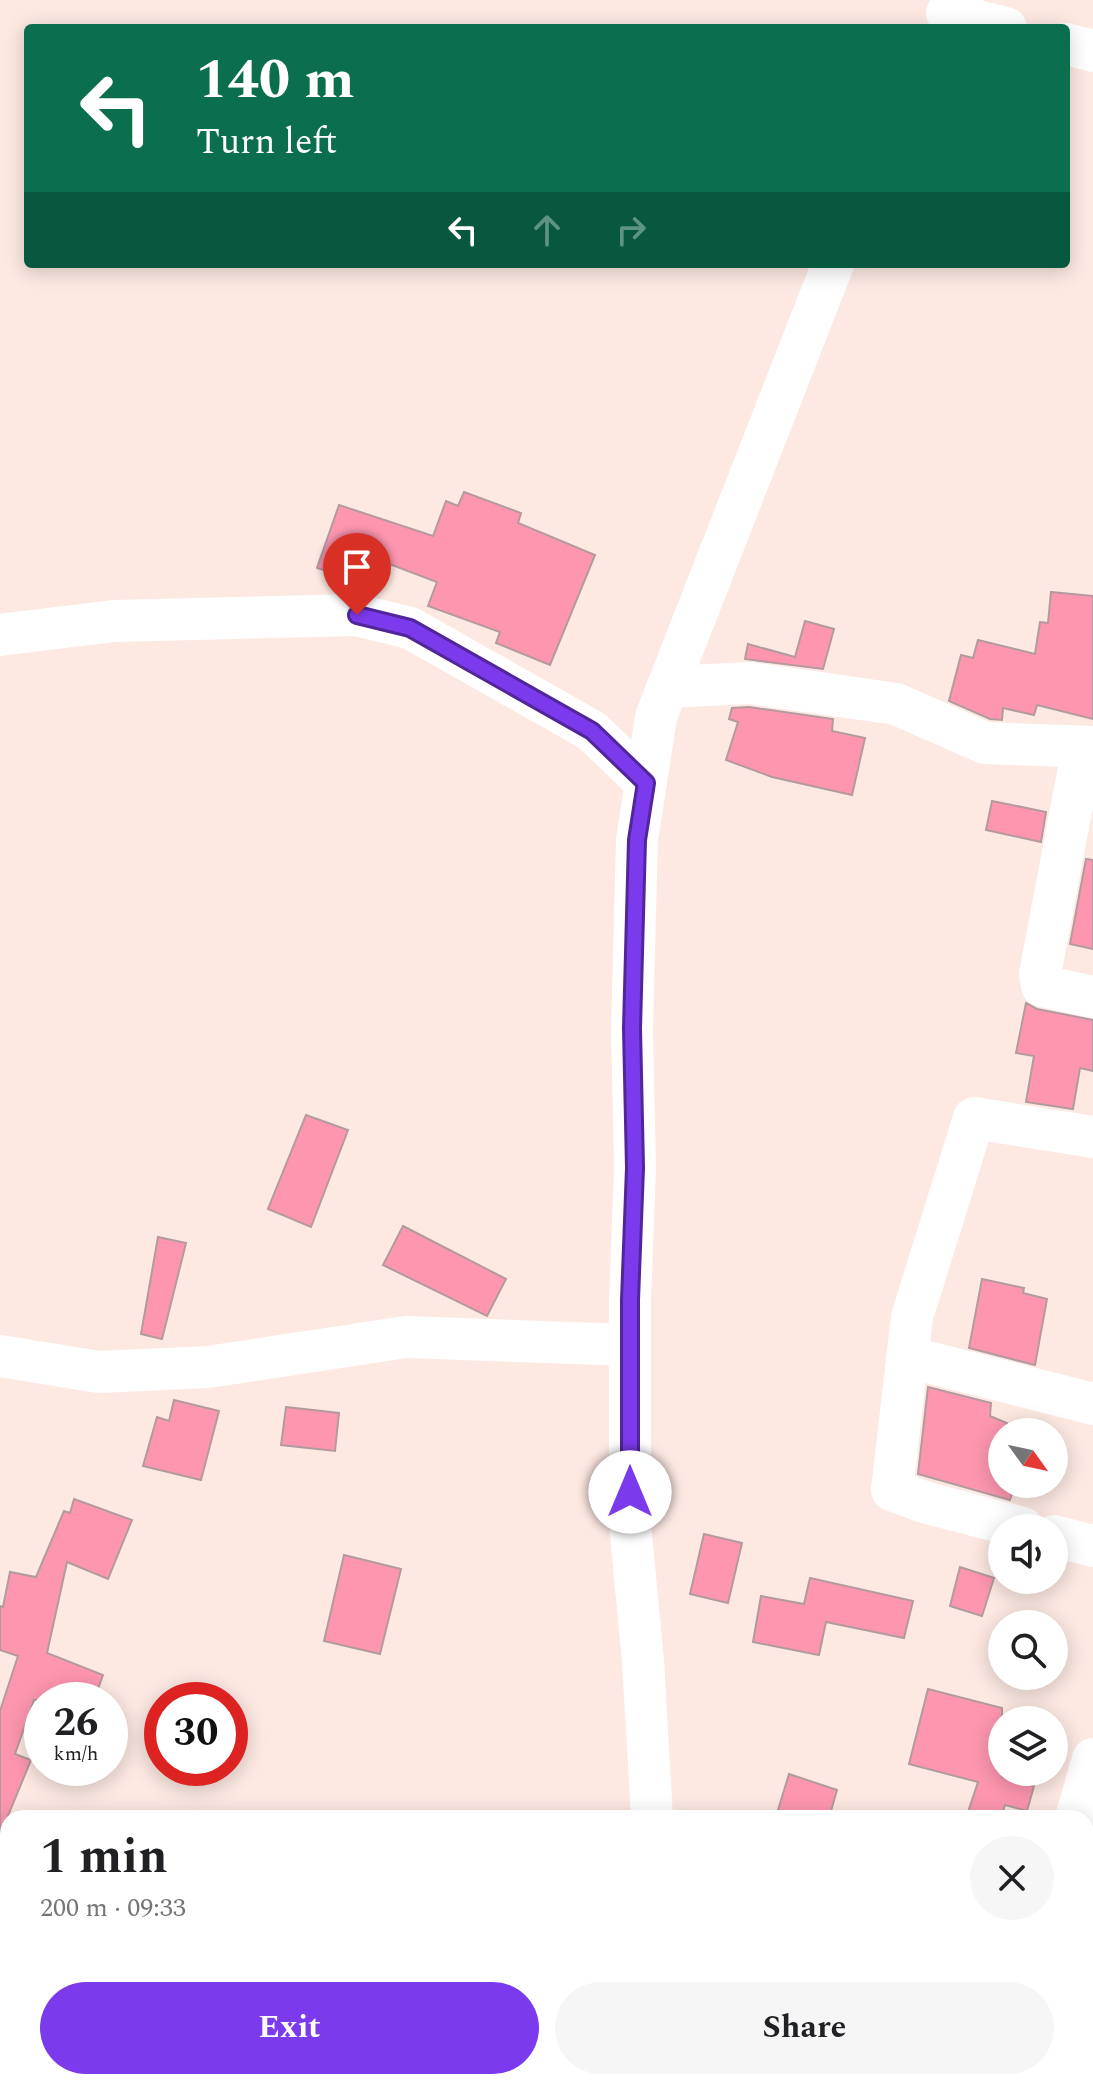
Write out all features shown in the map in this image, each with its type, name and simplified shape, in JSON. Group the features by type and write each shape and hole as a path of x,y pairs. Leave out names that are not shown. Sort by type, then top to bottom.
{"street":[{"path":"947,14 989,24"},
{"path":"1070,45 1093,51"},
{"path":"652,1810 643,1661 630,1524 630,1345 635,1168 632,1028 637,840 656,717 831,268"},
{"path":"0,635 114,621 357,615 410,628 592,731 646,783"},
{"path":"668,687 750,683 896,704 985,743 1088,747 1040,974 1042,986 1093,997"},
{"path":"988,1519 892,1490 912,1317 974,1118 1093,1137"},
{"path":"0,1356 99,1372 208,1367 406,1337 630,1345"},
{"path":"908,1357 1093,1404"},
{"path":"1068,1540 1093,1546"},
{"path":"1078,1810 1093,1759"}],"building":[{"path":"464,492 521,513 518,523 595,555 550,665 496,643 500,632 428,606 437,582 379,560 370,586 317,568 339,505 433,536 446,501 458,506"},
{"path":"1051,592 1093,596 1093,719 1037,705 1034,715 1003,708 1002,720 990,719 949,701 961,655 973,658 978,640 1035,654 1040,622 1048,623"},
{"path":"805,621 834,629 823,669 745,659 748,644 795,657"},
{"path":"749,707 833,719 832,731 865,738 852,795 772,777 726,760 738,722 729,719 732,708"},
{"path":"992,801 1046,812 1041,842 986,830"},
{"path":"1086,859 1093,860 1093,949 1070,944"},
{"path":"1026,1003 1037,1009 1093,1020 1093,1071 1080,1068 1073,1109 1026,1102 1034,1056 1016,1053"},
{"path":"306,1115 348,1130 311,1227 268,1209"},
{"path":"403,1226 506,1279 487,1316 383,1265"},
{"path":"158,1237 186,1243 162,1339 141,1334"},
{"path":"982,1279 1024,1288 1023,1293 1047,1299 1035,1365 969,1348"},
{"path":"928,1387 991,1403 990,1416 995,1418 988,1418 988,1494 918,1474"},
{"path":"174,1400 219,1411 201,1480 143,1466 157,1417 169,1421"},
{"path":"286,1407 339,1413 335,1451 281,1445"},
{"path":"74,1499 132,1520 108,1579 67,1562 47,1653 103,1675 100,1682 24,1682 24,1728 15,1754 24,1757 24,1777 10,1810 0,1810 0,1711 18,1656 0,1650 0,1606 3,1607 10,1572 36,1577 64,1511 70,1513"},
{"path":"704,1534 742,1543 728,1603 690,1594"},
{"path":"344,1555 401,1569 380,1654 324,1641"},
{"path":"960,1567 988,1576 989,1594 982,1616 950,1606"},
{"path":"810,1578 913,1601 904,1638 826,1622 819,1655 753,1642 761,1596 804,1604"},
{"path":"928,1689 994,1706 988,1706 988,1786 1034,1786 1027,1810 1005,1805 1003,1810 969,1810 978,1782 909,1764"},
{"path":"789,1774 837,1790 831,1810 778,1810"}],"route":[{"path":"357,615 410,628 592,731 646,783 637,840 632,1028 635,1168 630,1300 630,1492"}]}
